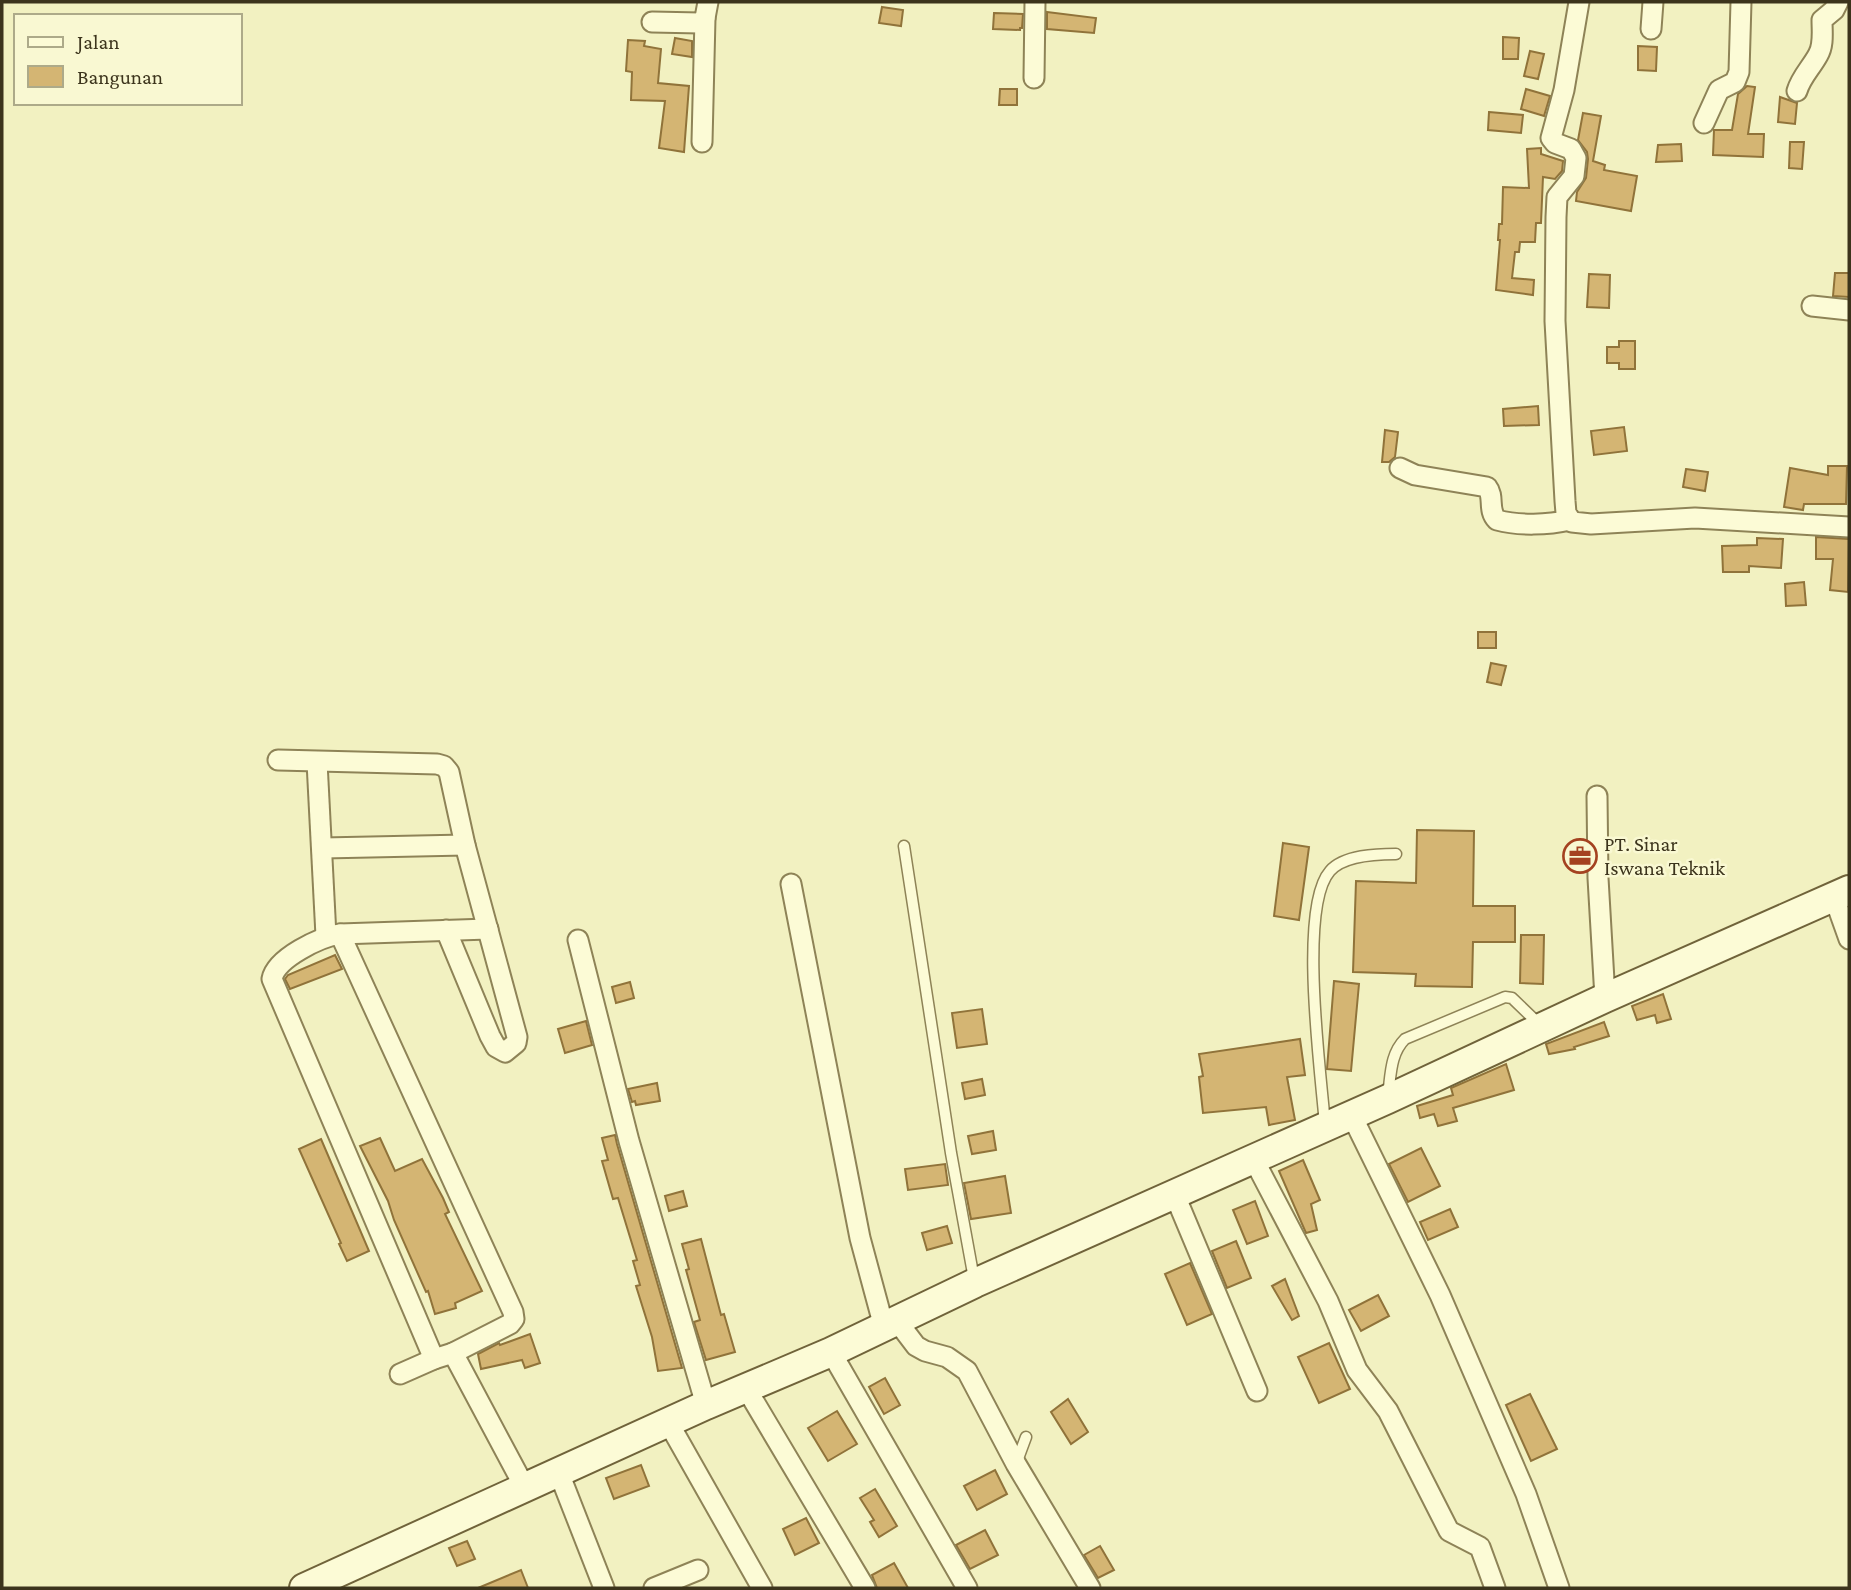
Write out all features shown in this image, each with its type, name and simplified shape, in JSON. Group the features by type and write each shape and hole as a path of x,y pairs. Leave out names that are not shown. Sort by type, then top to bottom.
{"street":[{"path":"1034,78 1035,2"},
{"path":"1570,520 1565,501 1555,321 1556,217 1557,197 1574,176 1576,158 1571,149 1555,143 1551,138 1564,90 1579,2"},
{"path":"1651,29 1653,2"},
{"path":"1704,123 1719,90 1735,82 1739,72 1741,2"},
{"path":"1797,91 1809,67 1819,55 1823,41 1822,20 1838,2"},
{"path":"652,22 701,23 707,10"},
{"path":"702,142 707,10"},
{"path":"1812,306 1849,310"},
{"path":"1400,468 1415,475 1486,487 1491,494 1492,513 1497,520 1530,523 1561,523 1570,520 1591,524 1695,518 1849,527"},
{"path":"278,760 437,764 450,772 465,845 517,1037 516,1043 505,1052 496,1047 490,1036 446,930"},
{"path":"317,762 333,935 514,1319 510,1324 444,1356 400,1374"},
{"path":"1597,796 1598,878 1605,998"},
{"path":"323,848 465,845"},
{"path":"791,884 860,1238 890,1324 916,1346 947,1357 967,1371 1016,1464 1090,1588"},
{"path":"304,1588 1842,893 1849,939"},
{"path":"488,929 333,935 278,965 272,979 444,1356 525,1488"},
{"path":"578,940 629,1141 706,1405"},
{"path":"1350,1114 1440,1295 1527,1494 1559,1588"},
{"path":"1253,1158 1328,1301 1357,1370 1388,1411 1449,1531 1480,1548 1495,1588"},
{"path":"1174,1193 1257,1391"},
{"path":"831,1352 967,1588"},
{"path":"746,1388 865,1588"},
{"path":"668,1422 762,1588"},
{"path":"559,1473 604,1588"},
{"path":"654,1588 698,1570"}],"lane":[{"path":"904,846 951,1153 975,1283"},
{"path":"1325,1125 1312,975 1316,909 1322,885 1332,869 1353,859 1373,853 1396,854"},
{"path":"1388,1099 1393,1056 1405,1039 1505,997 1513,998 1543,1027"},
{"path":"1016,1464 1026,1437"}],"building":[{"path":"882,7 903,10 901,26 879,23"},
{"path":"1047,12 1096,18 1094,33 1047,29"},
{"path":"994,13 1023,14 1022,28 993,29"},
{"path":"1503,37 1519,38 1518,59 1503,59"},
{"path":"675,38 692,41 692,57 672,54"},
{"path":"628,40 645,41 644,46 661,49 658,83 689,86 684,152 659,148 665,101 631,100 632,72 626,71"},
{"path":"1638,46 1657,47 1656,71 1638,70"},
{"path":"1530,51 1544,54 1538,79 1524,76"},
{"path":"1747,86 1755,87 1748,134 1764,134 1763,157 1713,155 1714,130 1732,130 1738,94"},
{"path":"1000,89 1017,89 1017,105 999,105"},
{"path":"1526,89 1550,96 1544,116 1521,109"},
{"path":"1780,97 1797,103 1795,124 1778,122"},
{"path":"1489,112 1523,115 1521,133 1488,130"},
{"path":"1583,113 1601,116 1593,161 1605,165 1604,170 1637,176 1631,211 1576,201 1577,192 1586,178 1588,159 1587,152 1578,140"},
{"path":"1790,142 1804,142 1802,169 1789,168"},
{"path":"1681,144 1682,161 1656,162 1658,145"},
{"path":"1541,148 1541,154 1563,161 1562,171 1555,179 1543,177 1541,223 1536,223 1535,242 1520,242 1519,252 1515,252 1512,278 1534,280 1533,295 1496,290 1503,187 1529,188 1527,149"},
{"path":"1835,273 1849,273 1849,297 1833,296"},
{"path":"1589,274 1610,275 1609,308 1587,307"},
{"path":"1619,341 1635,341 1635,369 1619,369 1619,363 1607,363 1607,347 1619,347"},
{"path":"1538,406 1539,425 1504,426 1503,409"},
{"path":"1624,427 1627,451 1594,455 1591,431"},
{"path":"1385,430 1398,432 1395,457 1389,462 1382,462"},
{"path":"1828,466 1847,466 1846,504 1804,504 1803,510 1784,507 1790,468 1828,475"},
{"path":"1686,469 1708,472 1705,491 1683,487"},
{"path":"1816,537 1849,539 1848,592 1830,590 1833,559 1816,559"},
{"path":"1757,538 1783,539 1781,568 1749,566 1749,572 1723,572 1722,546 1757,545"},
{"path":"1804,582 1806,605 1786,606 1785,584"},
{"path":"1478,632 1496,632 1496,648 1478,648"},
{"path":"1491,663 1506,666 1501,685 1487,682"},
{"path":"1417,830 1474,831 1473,906 1515,906 1515,942 1473,942 1472,987 1415,986 1416,974 1353,972 1356,881 1416,883"},
{"path":"1283,843 1309,847 1299,920 1274,916"},
{"path":"1521,935 1544,935 1543,984 1520,983"},
{"path":"335,955 342,969 290,989 285,979 288,975"},
{"path":"1334,981 1359,984 1351,1071 1327,1069"},
{"path":"630,982 634,998 616,1003 612,987"},
{"path":"1663,994 1671,1019 1657,1023 1655,1015 1637,1020 1632,1006"},
{"path":"982,1009 987,1044 957,1048 952,1013"},
{"path":"586,1021 592,1045 565,1053 558,1029"},
{"path":"1604,1022 1609,1036 1574,1047 1575,1049 1549,1054 1546,1044"},
{"path":"1300,1039 1305,1075 1287,1077 1295,1120 1269,1125 1266,1107 1203,1113 1199,1077 1203,1076 1199,1054"},
{"path":"1506,1064 1514,1090 1453,1108 1457,1121 1438,1126 1434,1114 1420,1118 1417,1106 1453,1095 1451,1088"},
{"path":"982,1079 985,1095 965,1099 962,1083"},
{"path":"657,1083 660,1101 636,1105 635,1101 632,1102 628,1089"},
{"path":"993,1131 996,1150 972,1154 968,1136"},
{"path":"615,1135 682,1368 658,1371 652,1337 636,1286 640,1285 633,1261 637,1260 618,1198 613,1199 602,1161 608,1160 602,1138"},
{"path":"380,1138 395,1171 422,1159 443,1198 449,1212 445,1214 482,1291 455,1303 456,1308 435,1314 428,1291 426,1292 388,1201 360,1146"},
{"path":"321,1139 369,1251 347,1261 299,1149"},
{"path":"1421,1148 1440,1186 1408,1202 1389,1164"},
{"path":"1303,1160 1320,1200 1311,1204 1317,1230 1306,1233 1279,1171"},
{"path":"945,1164 948,1185 908,1190 905,1169"},
{"path":"1005,1176 1011,1213 971,1219 964,1183"},
{"path":"683,1191 687,1206 669,1211 665,1196"},
{"path":"1255,1201 1268,1236 1247,1244 1233,1210"},
{"path":"1450,1209 1458,1227 1428,1240 1420,1222"},
{"path":"947,1226 952,1243 927,1250 922,1233"},
{"path":"701,1239 721,1315 724,1314 735,1352 706,1360 694,1322 700,1320 682,1244"},
{"path":"1236,1241 1251,1278 1227,1288 1212,1251"},
{"path":"1190,1263 1212,1314 1187,1325 1165,1274"},
{"path":"1285,1279 1299,1316 1292,1320 1272,1286"},
{"path":"1378,1295 1389,1316 1361,1331 1349,1310"},
{"path":"530,1334 540,1363 525,1368 522,1360 481,1369 478,1354 499,1343 500,1345"},
{"path":"1329,1343 1350,1389 1319,1403 1298,1357"},
{"path":"885,1378 900,1405 884,1414 869,1387"},
{"path":"1530,1394 1557,1449 1531,1461 1506,1405"},
{"path":"1068,1399 1088,1432 1071,1444 1051,1412"},
{"path":"837,1411 857,1444 828,1461 808,1428"},
{"path":"641,1465 649,1486 614,1499 606,1478"},
{"path":"995,1470 1007,1494 977,1510 964,1486"},
{"path":"875,1489 897,1526 879,1537 870,1522 874,1520 860,1498"},
{"path":"806,1518 819,1543 795,1555 783,1529"},
{"path":"985,1530 998,1555 970,1569 956,1545"},
{"path":"467,1541 475,1559 457,1566 449,1548"},
{"path":"1100,1546 1114,1570 1098,1578 1084,1555"},
{"path":"894,1563 908,1588 877,1588 872,1575"},
{"path":"521,1570 528,1588 478,1588"}],"place":[{"name":"PT. Sinar Iswana Teknik","path":"1580,856"}]}
